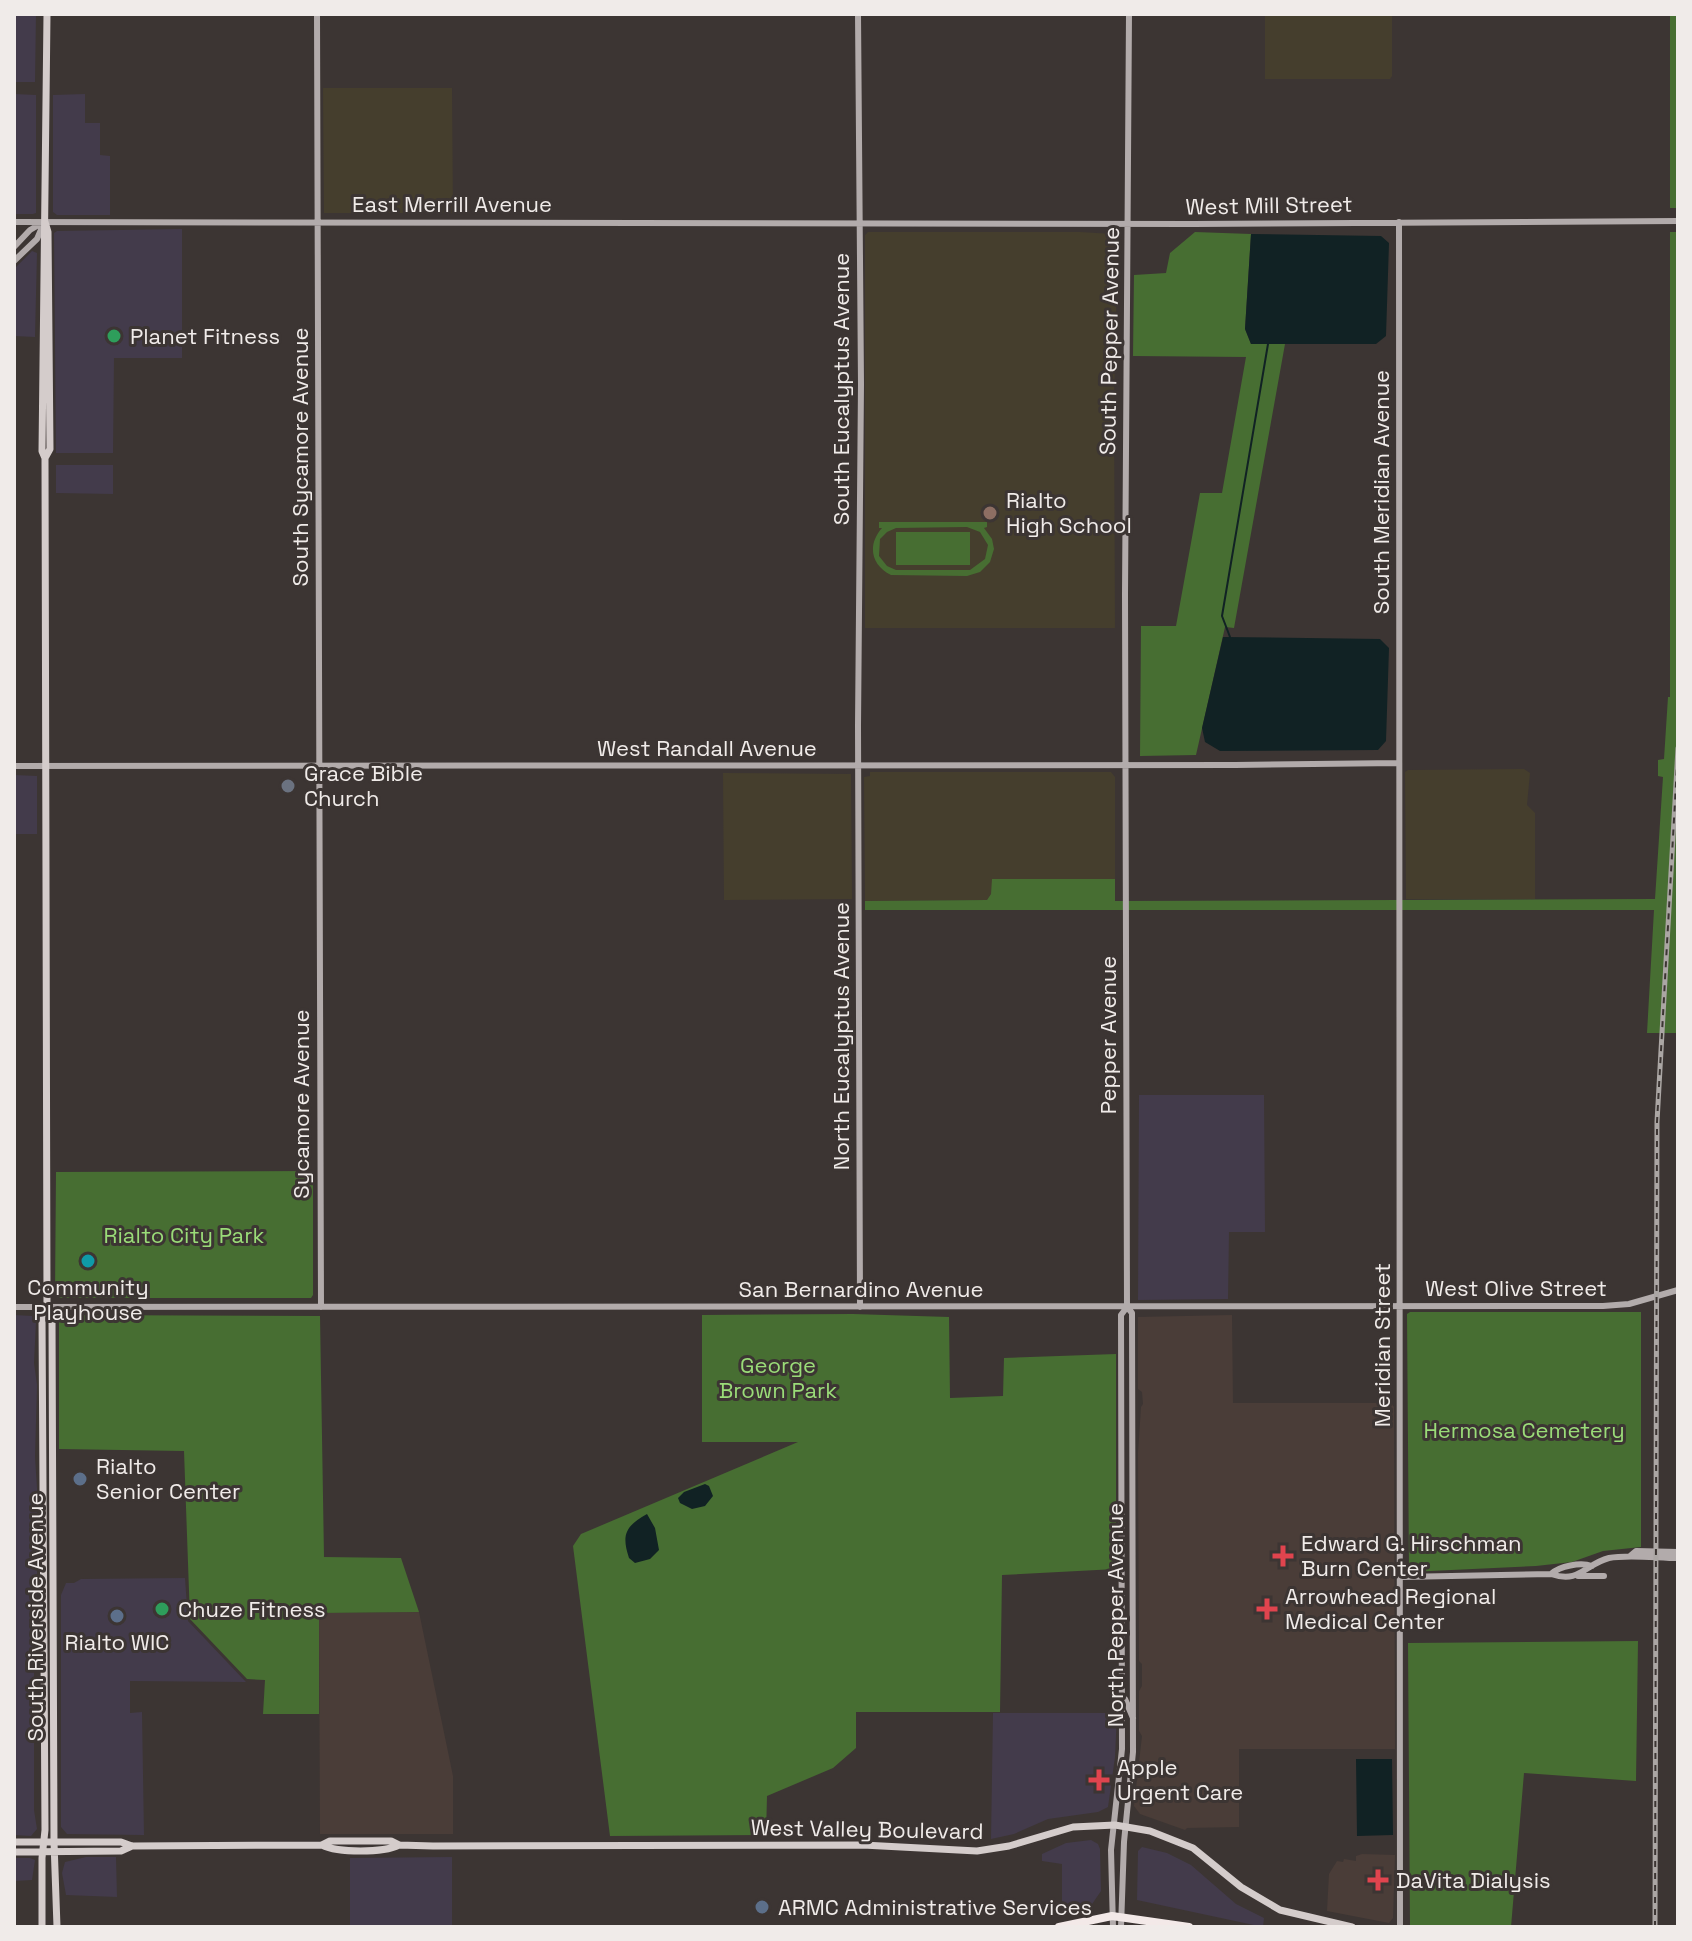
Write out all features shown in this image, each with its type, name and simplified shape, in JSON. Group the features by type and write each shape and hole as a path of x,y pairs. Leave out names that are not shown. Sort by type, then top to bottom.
{"highway":[{"path":"1059,1927 1117,1916 1189,1927"}],"main road":[{"name":"South Riverside Avenue","path":"42,1927 49,1852 53,1602 52,1318 47,1307 45,458 42,451 47,14"},
{"name":"South Riverside Avenue","path":"45,221 51,319 50,449 45,458"},
{"name":"South Riverside Avenue","path":"47,1307 42,1317 49,1842"},
{"path":"43,1572 48,1576 49,1596 53,1602"},
{"name":"West Valley Boulevard","path":"132,1846 322,1845 331,1850 357,1850 399,1845 863,1845 977,1851 1014,1845 1073,1827 1115,1825 1150,1831 1193,1848 1241,1887 1280,1910 1352,1927"},
{"path":"14,1842 121,1842 132,1846"},
{"path":"14,1852 121,1851 132,1846"},
{"name":"South Riverside Avenue","path":"49,1852 57,1927"}],"street":[{"name":"South Sycamore Avenue","path":"317,14 319,901"},
{"name":"South Eucalyptus Avenue","path":"858,14 859,764"},
{"name":"South Pepper Avenue","path":"1125,764 1129,14"},
{"path":"14,247 30,230 45,221"},
{"path":"14,261 37,239 45,221"},
{"name":"West Mill Street","path":"860,223 1678,221"},
{"name":"East Merrill Avenue","path":"14,222 860,223"},
{"name":"South Meridian Avenue","path":"1399,222 1399,763"},
{"path":"25,250 42,249"},
{"name":"West Randall Avenue","path":"14,766 1399,763"},
{"name":"Meridian Street","path":"1399,763 1400,1927"},
{"name":"North Eucalyptus Avenue","path":"859,764 860,1307"},
{"name":"Pepper Avenue","path":"1122,1399 1121,1315 1127,1307 1125,764"},
{"name":"Sycamore Avenue","path":"319,901 321,1307"},
{"name":"West Olive Street","path":"1401,1306 1619,1305 1678,1290"},
{"name":"San Bernardino Avenue","path":"14,1307 1401,1306"},
{"name":"Pepper Avenue","path":"1127,1307 1132,1313 1133,1399"},
{"name":"North Pepper Avenue","path":"1121,1927 1111,1859 1122,1749 1122,1399"},
{"name":"North Pepper Avenue","path":"1113,1927 1117,1916 1133,1759 1133,1399"},
{"path":"1630,1556 1636,1551 1678,1552"},
{"path":"1574,1576 1608,1558 1678,1558"},
{"path":"1551,1574 1557,1569 1585,1563 1592,1566"},
{"path":"1401,1577 1604,1576"},
{"path":"1122,1698 1133,1718"}],"shaded area":[{"path":"14,14 36,14 35,82 14,82"},
{"path":"1265,14 1392,14 1392,76 1390,79 1265,79"},
{"path":"323,88 452,88 453,213 324,213"},
{"path":"14,94 36,95 36,213 33,214 14,214"},
{"path":"85,94 85,123 100,123 100,155 110,156 110,215 57,215 53,212 53,95"},
{"path":"182,229 182,358 114,358 113,453 56,453 54,233"},
{"name":"Rialto High School","path":"868,232 1080,232 1113,234 1118,238 1114,398 1115,628 865,628 865,235"},
{"path":"1251,234 1381,236 1389,243 1386,336 1376,344 1251,344 1245,329"},
{"path":"32,251 37,253 35,337 14,336 14,269"},
{"path":"56,465 113,465 113,494 56,493"},
{"path":"1223,637 1380,639 1389,648 1386,741 1378,750 1220,751 1205,742 1202,728"},
{"path":"1524,769 1530,773 1527,805 1535,813 1535,899 1406,899 1405,772"},
{"path":"870,772 1111,772 1115,777 1115,879 993,879 987,900 865,901 864,777 870,776"},
{"path":"723,773 851,774 852,899 724,900"},
{"path":"14,775 37,776 37,834 14,834"},
{"path":"1139,1095 1264,1095 1265,1232 1229,1232 1228,1299 1138,1300"},
{"path":"14,1315 32,1316 36,1321 34,1810 37,1829 31,1836 14,1835"},
{"name":"Arrowhead Regional Medical Center","path":"1232,1315 1233,1403 1391,1403 1394,1407 1395,1749 1239,1749 1239,1827 1185,1830 1140,1814 1134,1806 1142,1736 1139,1731 1142,1664 1139,1661 1138,1453 1143,1404 1142,1392 1138,1389 1138,1317"},
{"path":"705,1484 713,1496 705,1506 692,1509 680,1503 678,1498 684,1492"},
{"path":"647,1514 655,1528 659,1550 650,1559 635,1563 629,1558 625,1543 627,1532"},
{"path":"185,1578 188,1621 246,1682 130,1681 130,1713 142,1712 144,1835 67,1834 61,1827 61,1595 66,1583 81,1579"},
{"path":"419,1612 453,1776 453,1834 320,1834 319,1613"},
{"path":"993,1713 1117,1713 1108,1807 1098,1812 1048,1819 1014,1834 991,1839"},
{"path":"1356,1759 1392,1759 1393,1835 1357,1836"},
{"path":"1091,1840 1100,1849 1101,1891 1088,1910 1062,1913 1062,1864 1042,1861 1042,1854 1066,1843"},
{"path":"1142,1847 1167,1853 1191,1865 1236,1904 1264,1918 1263,1927 1137,1900 1138,1851"},
{"path":"1395,1855 1393,1918 1389,1923 1327,1911 1329,1874 1337,1861 1356,1861 1356,1856"},
{"path":"86,1857 116,1857 117,1897 66,1895 62,1873 65,1862"},
{"path":"452,1857 452,1927 350,1927 350,1858"},
{"path":"14,1858 35,1860 32,1880 15,1881"}],"green space":[{"path":"1670,14 1678,14 1678,208 1670,208"},
{"path":"1195,232 1251,234 1245,329 1251,344 1285,344 1234,628 1225,627 1196,755 1140,756 1141,626 1176,626 1200,493 1222,493 1246,357 1133,356 1134,275 1166,273 1170,253"},
{"path":"1670,232 1678,232 1678,1033 1647,1033 1654,910 865,910 865,901 987,900 991,894 992,879 1115,879 1115,901 1655,899 1663,777 1658,776 1658,760 1664,759 1670,697"},
{"path":"879,522 987,522 984,528 992,539 994,549 990,562 980,572 967,576 891,575 879,566 873,554 874,541 882,528 879,528","holes":["967,527 980,532 988,545 985,559 970,570 896,570 887,566 879,556 880,539 896,528"]},
{"path":"896,532 970,532 970,565 896,565"},
{"name":"Rialto City Park","path":"313,1171 311,1298 58,1298 55,1295 56,1172"},
{"name":"Hermosa Cemetery","path":"1641,1312 1641,1547 1603,1551 1572,1562 1536,1566 1409,1572 1407,1314"},
{"path":"64,1315 320,1316 324,1557 401,1558 419,1612 319,1613 319,1714 263,1714 265,1680 247,1679 190,1619 184,1451 59,1449 59,1320"},
{"name":"George Brown Park","path":"702,1315 949,1317 950,1398 1003,1396 1004,1358 1116,1354 1116,1569 1002,1575 1000,1712 856,1712 856,1748 833,1768 767,1796 766,1835 610,1836 573,1546 581,1534 798,1442 702,1442"},
{"path":"1638,1641 1636,1781 1524,1773 1511,1927 1410,1927 1408,1643"}],"waterway":[{"path":"1230,637 1222,616 1268,344"}],"railway":[{"path":"1655,1927 1657,1122 1678,748"}],"place":[{"name":"Planet Fitness","path":"114,336"},
{"name":"Rialto High School","path":"990,513"},
{"name":"Grace Bible Church","path":"288,786"},
{"name":"Community Playhouse","path":"88,1261"},
{"name":"Rialto Senior Center","path":"80,1479"},
{"name":"Edward G. Hirschman Burn Center","path":"1283,1556"},
{"name":"Chuze Fitness","path":"162,1609"},
{"name":"Arrowhead Regional Medical Center","path":"1267,1609"},
{"name":"Rialto WIC","path":"117,1616"},
{"name":"Apple Urgent Care","path":"1099,1780"},
{"name":"DaVita Dialysis","path":"1378,1880"},
{"name":"ARMC Administrative Services","path":"762,1907"}]}
